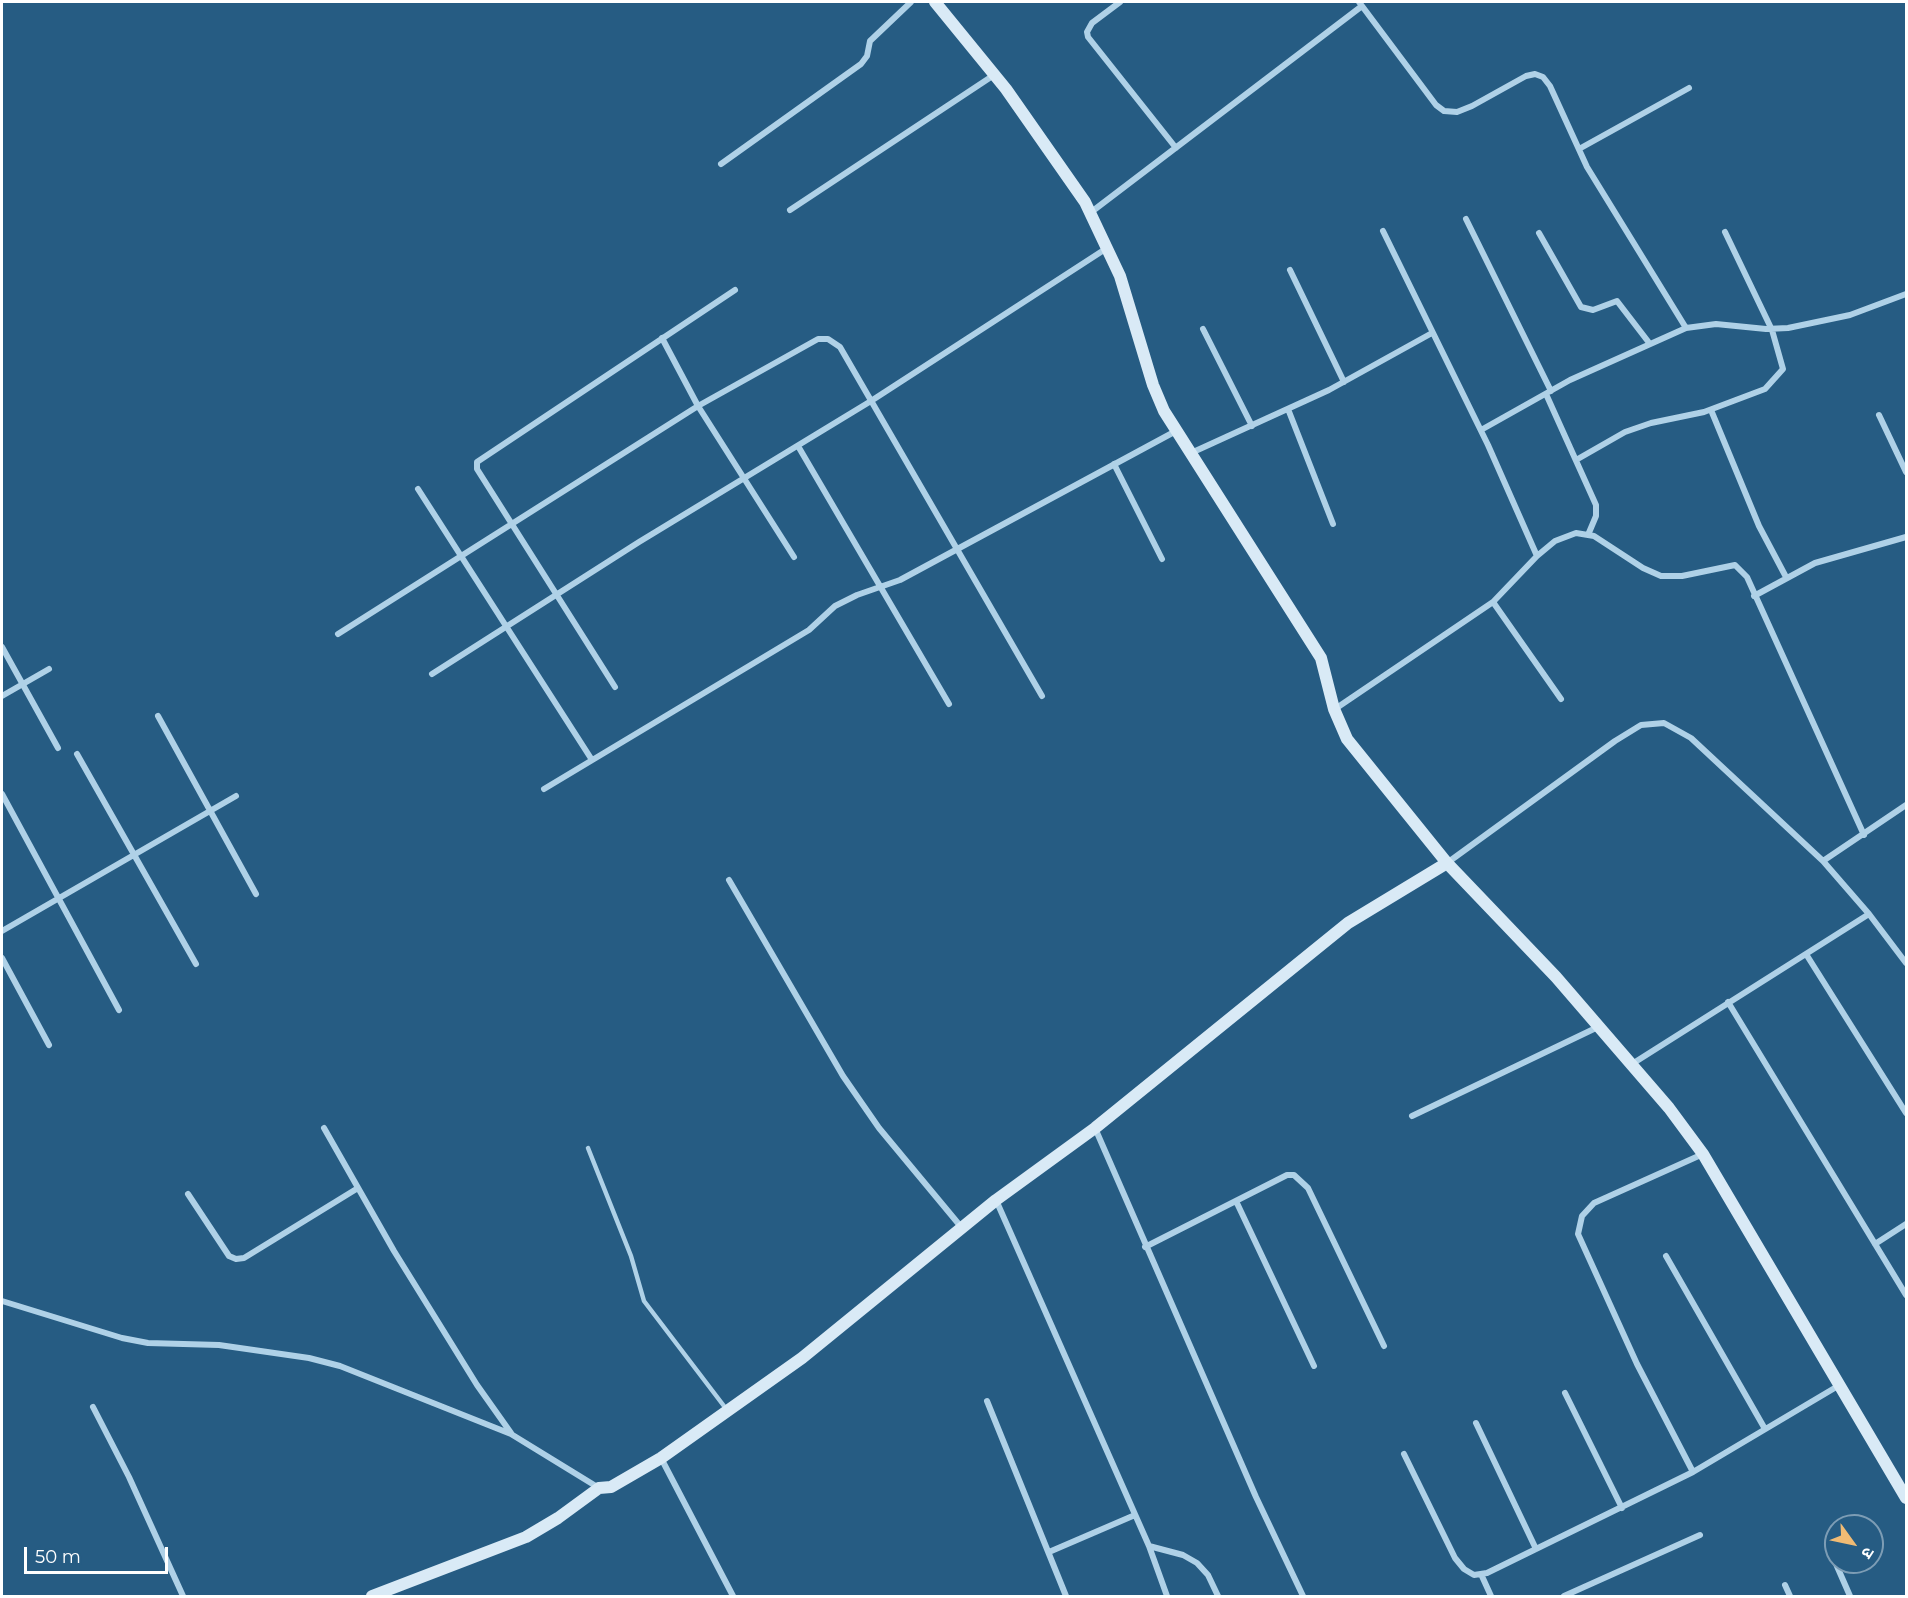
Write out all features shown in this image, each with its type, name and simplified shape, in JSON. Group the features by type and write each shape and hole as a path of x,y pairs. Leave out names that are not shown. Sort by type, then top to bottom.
{"street":[{"path":"721,164 861,64 867,56 870,41 911,2"},
{"path":"935,2 994,75 1090,213 1120,276 1153,385 1164,411 1321,658 1334,709 1347,739 1447,863 1556,977 1632,1064 1703,1154 1906,1498"},
{"path":"1120,2 1092,23 1087,32 1088,37 1176,148"},
{"path":"1090,213 1360,4 1436,105 1444,111 1457,112 1472,106 1526,76 1535,74 1543,77 1550,86 1593,177 1686,328"},
{"path":"790,210 994,75"},
{"path":"1580,149 1689,88"},
{"path":"1466,219 1548,393 1598,512 1588,535"},
{"path":"1383,231 1481,430 1537,556"},
{"path":"1576,460 1625,432 1651,423 1711,410 1765,389 1783,369 1772,330 1725,232"},
{"path":"1539,233 1581,307 1593,310 1617,301 1650,344"},
{"path":"432,674 871,401 1107,247"},
{"path":"1290,270 1344,382"},
{"path":"615,687 477,469 477,462 735,290"},
{"path":"1481,430 1548,393 1686,328 1716,324 1772,330 1850,315 1906,294"},
{"path":"1203,329 1252,426"},
{"path":"1191,453 1344,382 1432,333"},
{"path":"662,339 698,406 746,477 794,557"},
{"path":"338,634 698,406 818,339 828,339 840,347 1042,696"},
{"path":"1288,409 1333,524"},
{"path":"1711,410 1759,526 1786,577"},
{"path":"1879,415 1906,472"},
{"path":"544,789 809,630 835,606 900,580 1176,431"},
{"path":"798,446 949,704"},
{"path":"1114,464 1162,559"},
{"path":"418,489 592,760"},
{"path":"1334,709 1493,602 1537,556 1555,541 1576,533 1594,536 1643,568 1661,576 1682,576 1735,565 1747,577 1864,835"},
{"path":"1754,596 1815,563 1906,537"},
{"path":"1493,602 1561,699"},
{"path":"2,647 58,748"},
{"path":"2,696 49,669"},
{"path":"158,716 256,894"},
{"path":"372,1596 526,1537 558,1518 599,1488 611,1487 661,1458 802,1358 996,1200 1095,1128 1348,923 1447,863 1615,741 1641,725 1664,723 1691,738 1823,861 1869,914 1906,963"},
{"path":"77,754 196,964"},
{"path":"2,794 119,1010"},
{"path":"2,931 236,796"},
{"path":"1823,861 1906,805"},
{"path":"729,880 843,1076 879,1128 962,1228"},
{"path":"1632,1064 1869,914"},
{"path":"1806,954 1906,1113"},
{"path":"2,958 49,1045"},
{"path":"1728,1002 1906,1295"},
{"path":"1412,1116 1598,1027"},
{"path":"324,1128 477,1385 511,1434"},
{"path":"1095,1128 1256,1497 1303,1596"},
{"path":"1693,1472 1637,1364 1578,1234 1582,1216 1594,1203 1703,1154"},
{"path":"1145,1247 1287,1175 1302,1179 1384,1346"},
{"path":"188,1194 229,1256 236,1259 244,1258 358,1188"},
{"path":"996,1200 1149,1546 1167,1596"},
{"path":"1236,1201 1314,1366"},
{"path":"1875,1244 1906,1224"},
{"path":"1666,1256 1765,1429"},
{"path":"2,1301 122,1338 148,1342 219,1345 309,1358 340,1366 511,1434 599,1488"},
{"path":"1404,1454 1455,1558 1464,1569 1474,1575 1481,1574 1693,1472 1838,1386"},
{"path":"1565,1393 1622,1508"},
{"path":"987,1401 1066,1596"},
{"path":"93,1407 129,1477 183,1596"},
{"path":"1476,1423 1536,1549"},
{"path":"661,1458 733,1596"},
{"path":"1049,1551 1135,1515"},
{"path":"1564,1596 1581,1593 1700,1535"},
{"path":"1149,1546 1183,1555 1197,1563 1208,1575 1218,1596"},
{"path":"1481,1574 1491,1596"},
{"path":"1840,1574 1850,1596"},
{"path":"1785,1585 1790,1596"}],"lane":[{"path":"588,1148 631,1256 644,1301 728,1412"}]}
